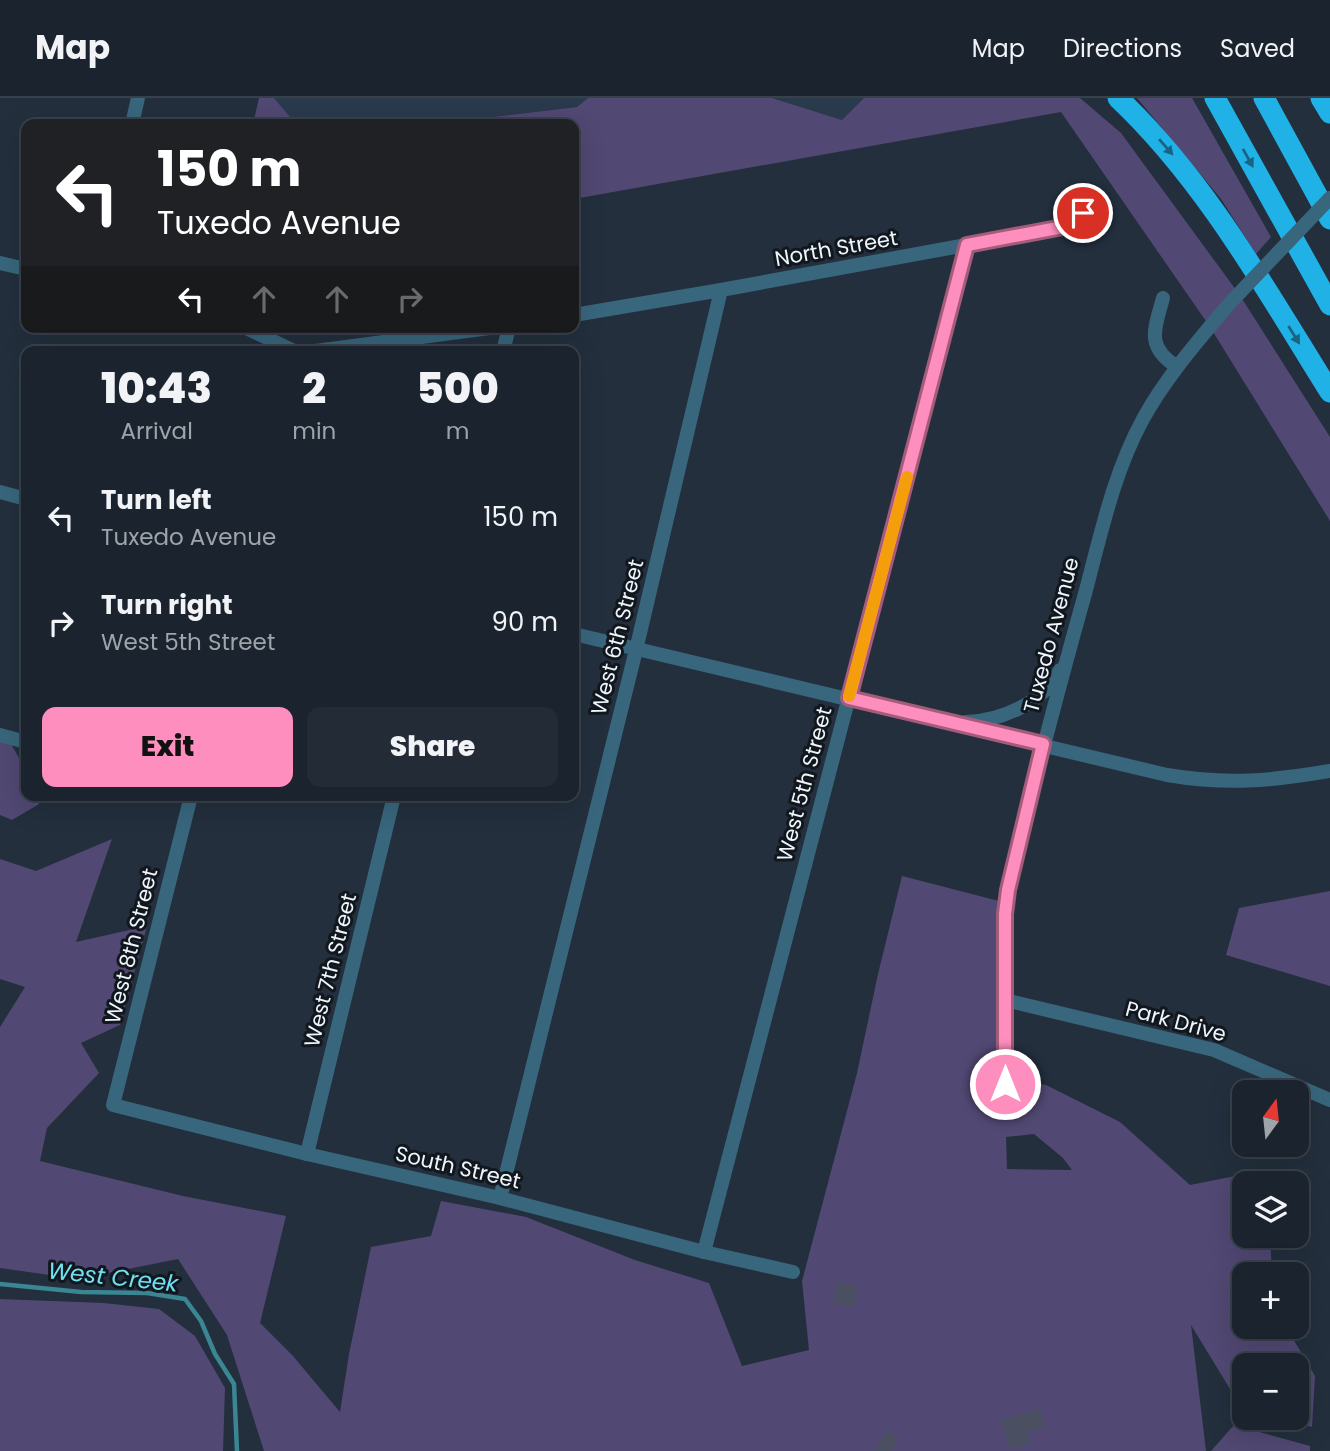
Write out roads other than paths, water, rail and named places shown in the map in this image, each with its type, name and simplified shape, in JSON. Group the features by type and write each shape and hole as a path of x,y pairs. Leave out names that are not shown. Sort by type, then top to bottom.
{"highway":[{"path":"1118,98 1165,144 1182,166 1233,239 1330,392"},
{"path":"1215,98 1330,305"},
{"path":"1264,98 1330,219"},
{"path":"1321,98 1330,113"}],"street":[{"path":"133,119 138,98"},
{"name":"Tuxedo Avenue","path":"579,635 1043,744 1114,487 1141,422 1176,366 1229,304 1330,198"},
{"name":"North Street","path":"579,314 1063,227 1097,200"},
{"name":"West 5th Street","path":"704,1252 967,245"},
{"path":"0,262 21,268"},
{"name":"West 6th Street","path":"500,1198 636,650 721,290"},
{"path":"1163,298 1154,339 1158,351 1176,366"},
{"path":"256,333 284,346"},
{"path":"353,346 452,333"},
{"path":"0,492 21,498"},
{"path":"948,722 996,719 1018,709 1041,693 1057,676 1068,653"},
{"path":"0,736 21,741"},
{"path":"1005,1084 1005,914 1008,890 1043,744 1167,775 1205,781 1274,781 1330,771"},
{"name":"West 8th Street","path":"113,1105 190,801"},
{"name":"West 7th Street","path":"307,1154 393,801"},
{"name":"Park Drive","path":"1005,1000 1214,1050 1330,1100"},
{"name":"South Street","path":"113,1105 793,1272"}],"waterway":[{"name":"West Creek","path":"0,1284 81,1292 147,1293 185,1299 201,1321 215,1354 234,1384 237,1451"}]}
